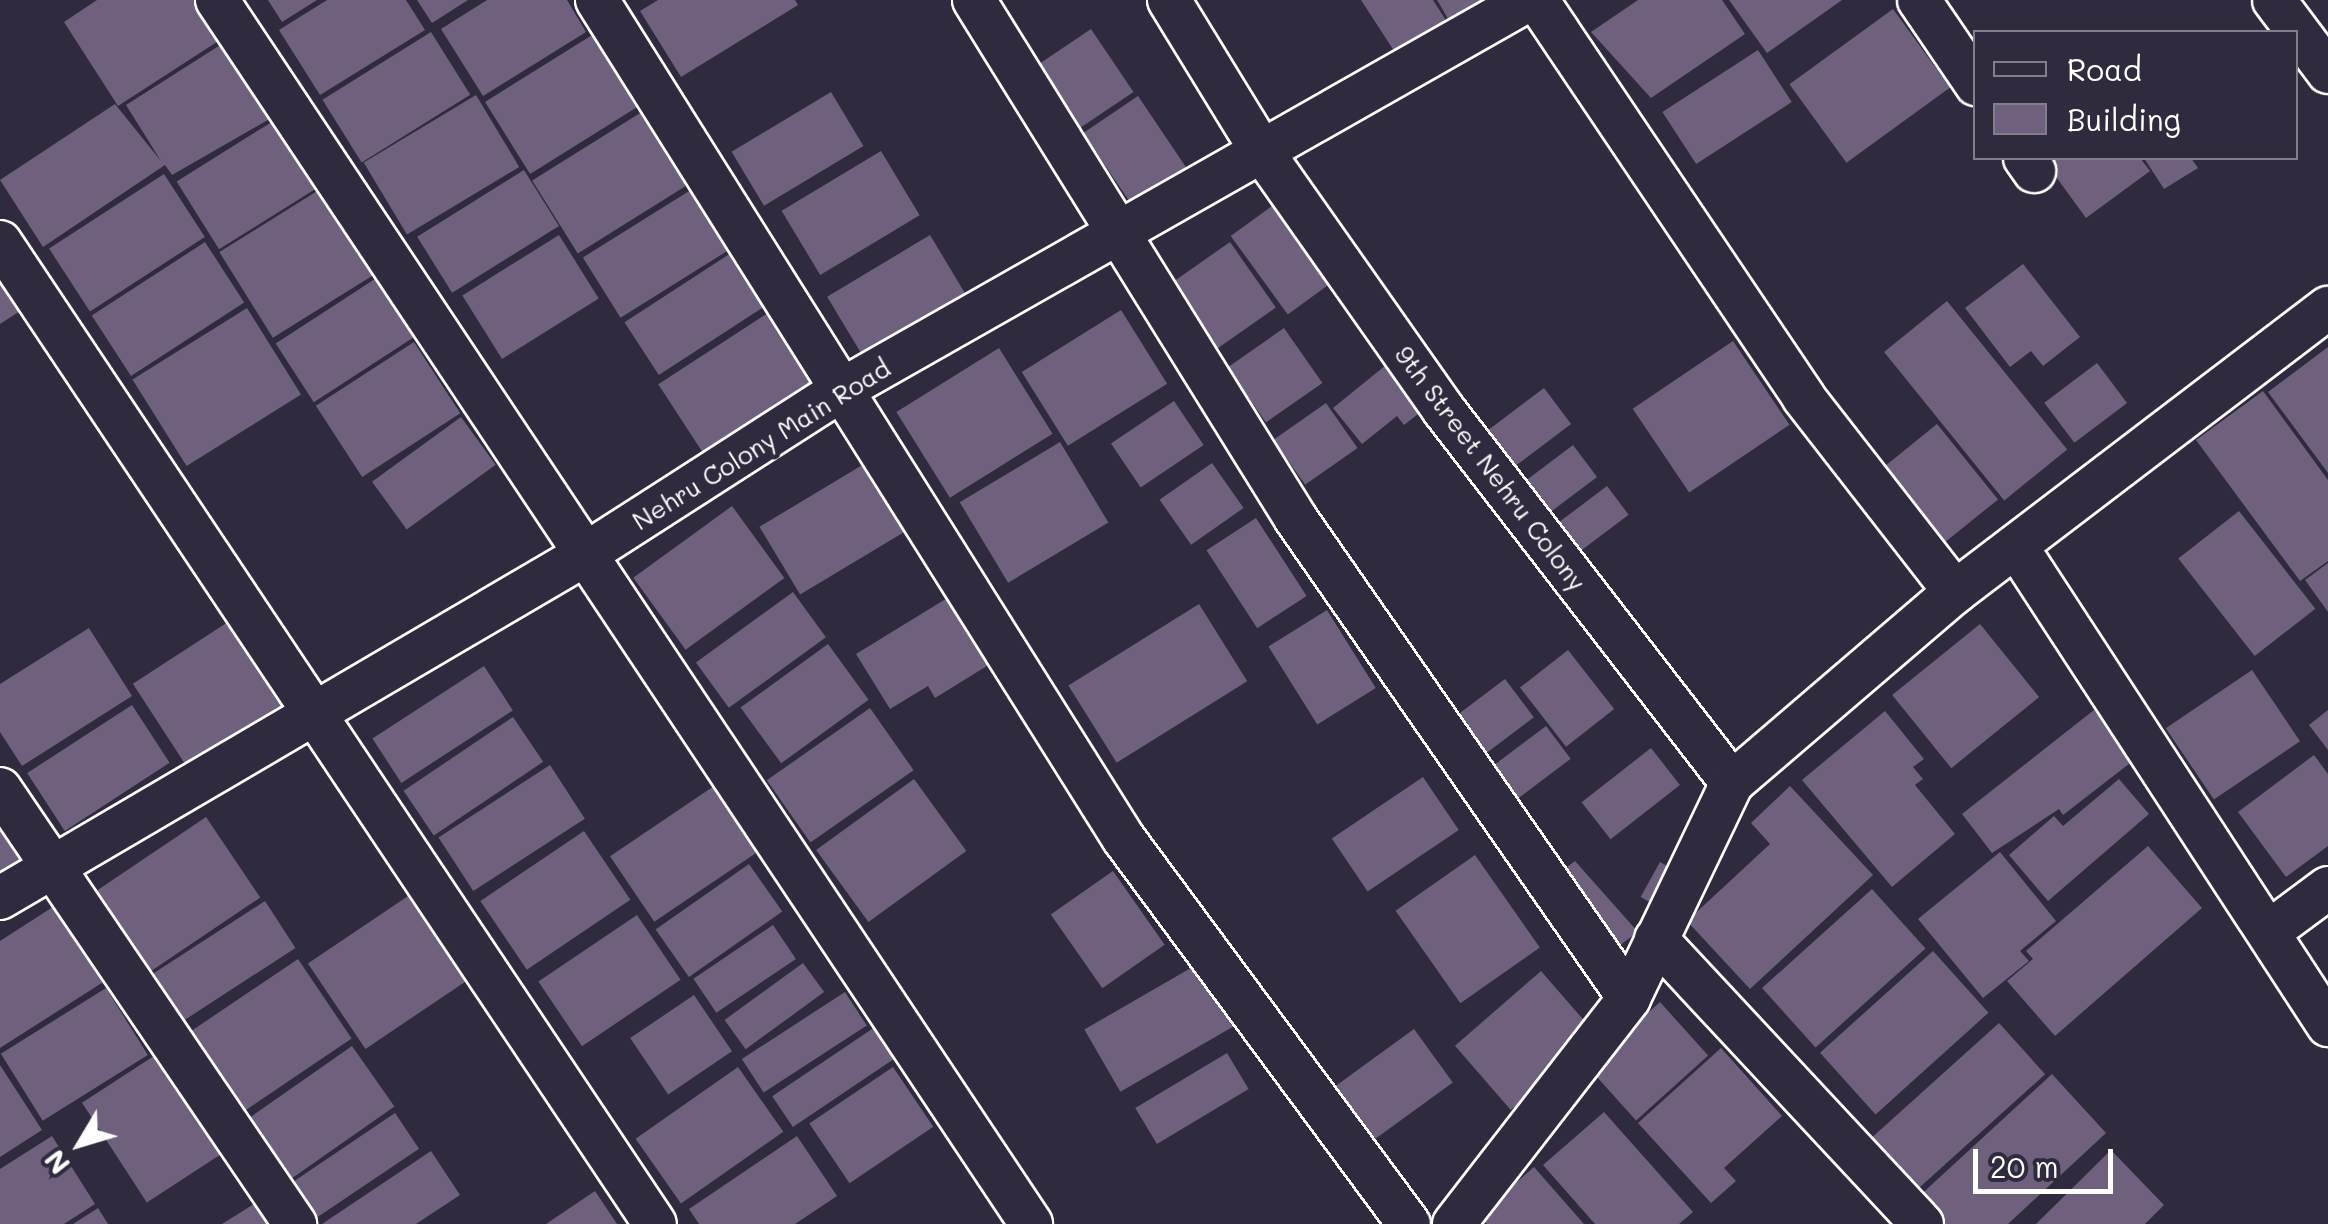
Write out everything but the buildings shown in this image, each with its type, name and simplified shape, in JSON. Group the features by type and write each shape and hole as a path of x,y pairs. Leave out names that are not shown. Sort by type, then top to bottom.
{"street":[{"path":"217,0 581,557 1031,1224"},
{"path":"597,0 1124,839 1408,1224"},
{"path":"974,0 1296,518 1629,998"},
{"name":"9th Street Nehru Colony","path":"1169,0 1259,147 1443,409 1732,783"},
{"name":"Nehru Colony Main Road","path":"0,898 581,557 843,389 1119,236 1259,147 1528,0"},
{"path":"1537,0 1804,398 1955,592"},
{"path":"1918,0 1973,80"},
{"path":"2274,0 2296,30"},
{"path":"2298,32 2328,72"},
{"path":"0,242 655,1224"},
{"path":"1454,1224 1629,998 1732,783 1955,592 2328,308"},
{"path":"2016,546 2328,1025"},
{"path":"0,789 294,1224"},
{"path":"2270,931 2328,888"},
{"path":"1656,938 1922,1224"}]}
